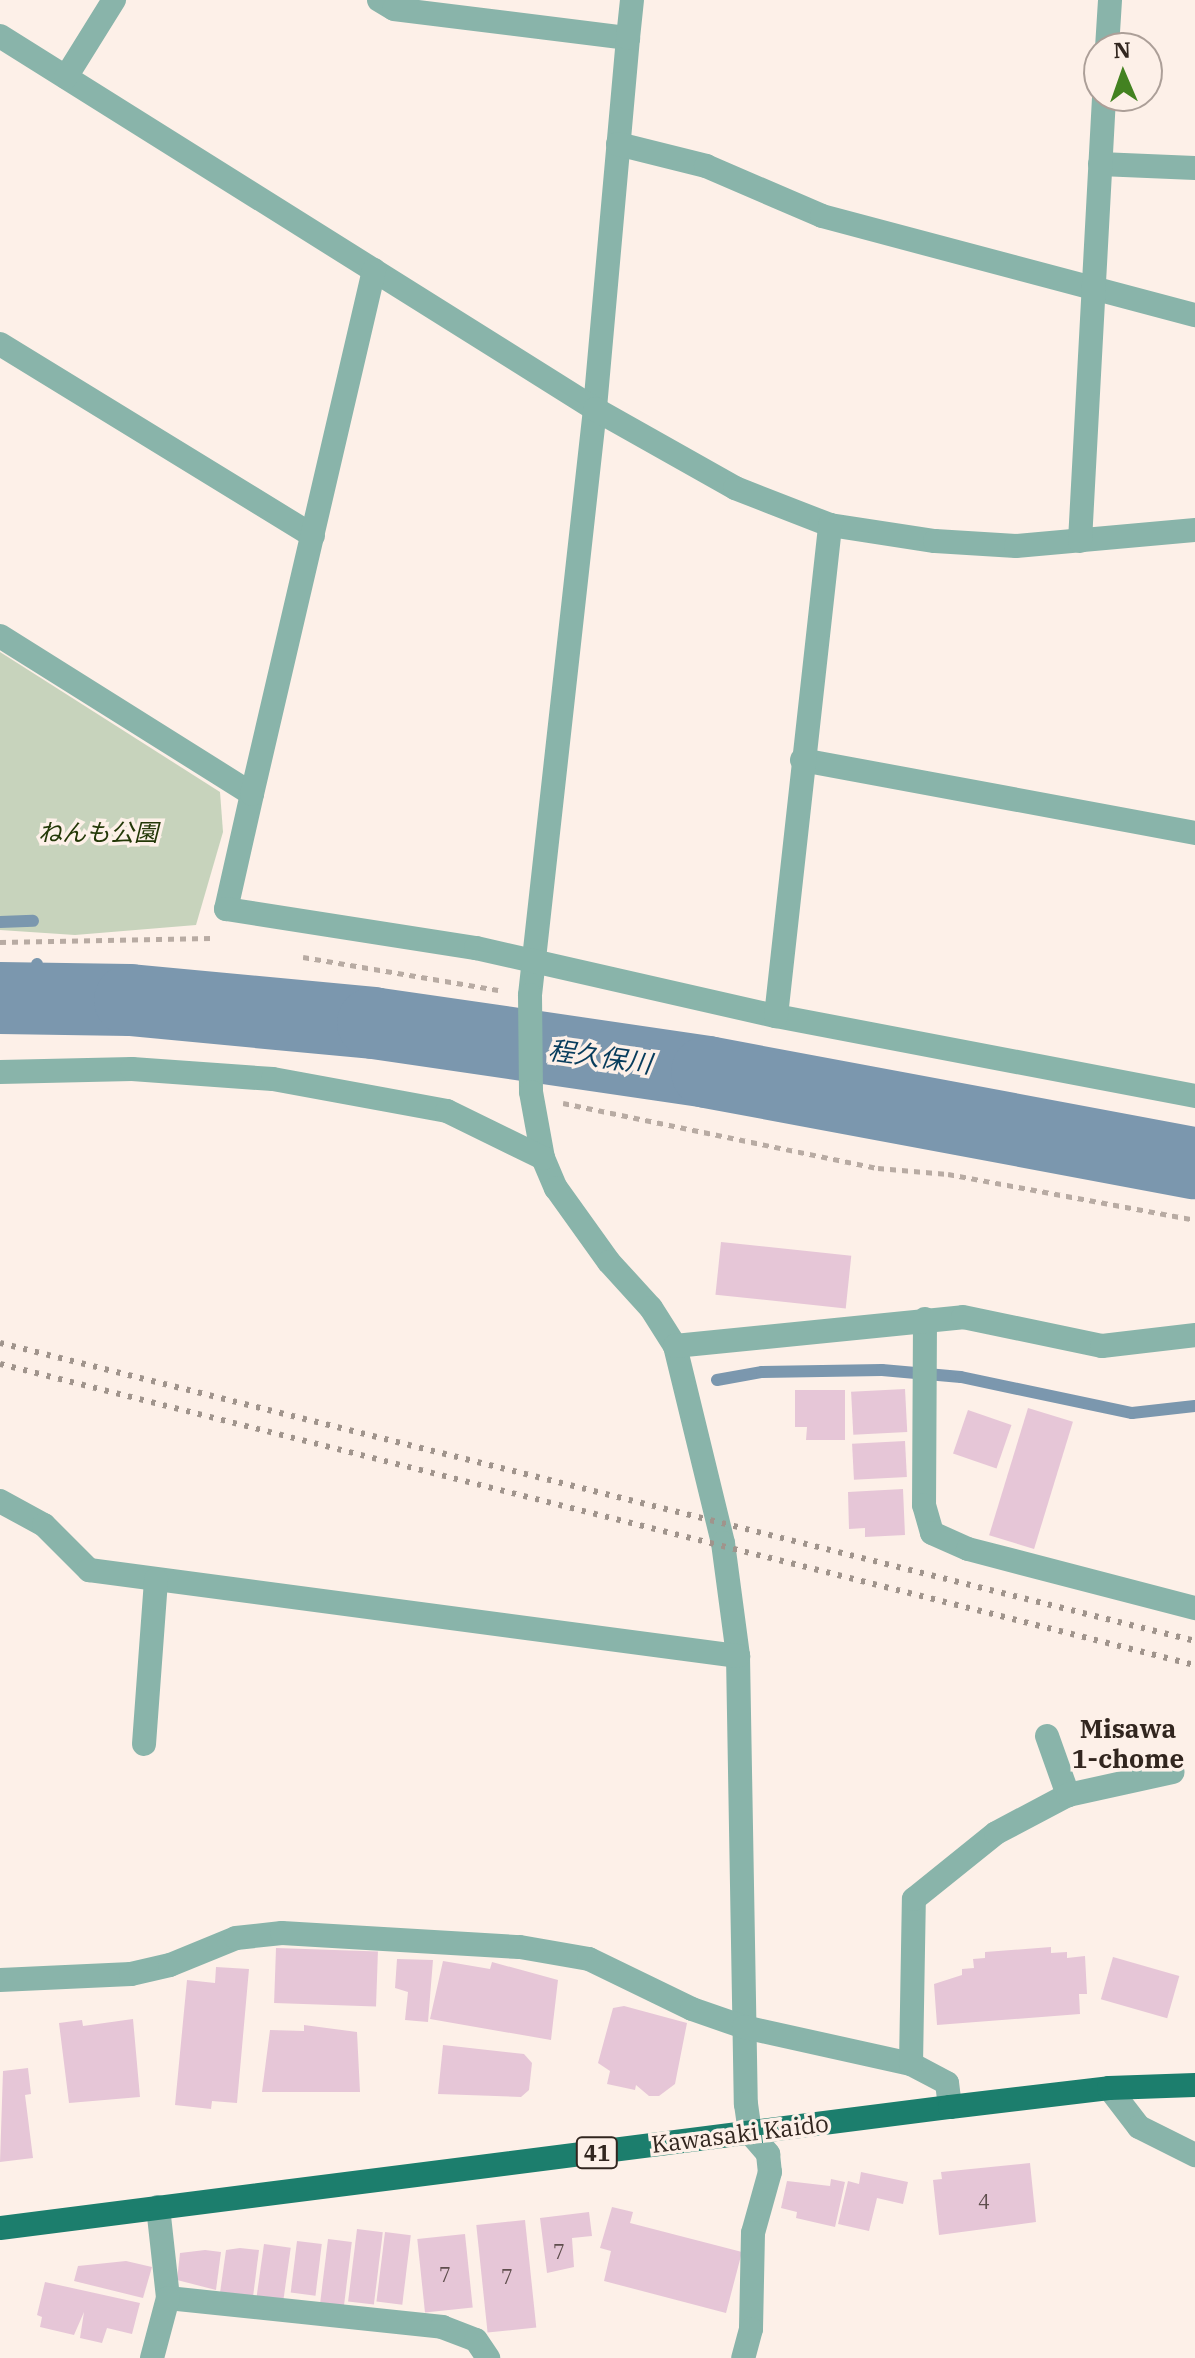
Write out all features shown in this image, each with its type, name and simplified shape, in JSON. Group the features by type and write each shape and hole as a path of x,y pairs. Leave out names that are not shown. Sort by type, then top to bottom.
{"main road":[{"name":"Kawasaki Kaido","path":"0,2228 950,2107 1109,2088 1195,2085"}],"street":[{"path":"66,77 114,0"},
{"path":"632,0 595,409 531,1002 532,1095 543,1158 575,1218 651,1308 675,1346 723,1543 738,1656 744,2027 750,2133 768,2154 770,2172 753,2233 751,2329 743,2358"},
{"path":"1108,32 1110,0"},
{"path":"389,3 628,38"},
{"path":"0,36 595,409 735,488 830,525 935,541 1016,546 1195,530"},
{"path":"1080,541 1091,285 1103,112"},
{"path":"618,144 706,166 822,216 1195,315"},
{"path":"1100,164 1195,168"},
{"path":"374,270 226,909 536,961 776,1016 1195,1096"},
{"path":"0,344 313,536"},
{"path":"776,1016 830,525"},
{"path":"0,636 252,794"},
{"path":"802,760 1195,833"},
{"path":"0,1072 132,1069 273,1079 447,1111 543,1158"},
{"path":"675,1346 963,1317 1102,1346 1195,1335"},
{"path":"925,1319 924,1505 932,1533 968,1549 1195,1608"},
{"path":"0,1501 44,1525 89,1570 738,1656"},
{"path":"144,1744 156,1579"},
{"path":"1047,1736 1068,1795"},
{"path":"911,2064 914,1899 996,1833 1068,1795 1173,1772"},
{"path":"0,1980 131,1974 170,1965 236,1938 329,1933 554,1951 621,1971 692,2009 744,2027 911,2064 947,2083 950,2107"},
{"path":"1109,2088 1139,2127 1195,2155"},
{"path":"152,2358 168,2298 158,2207"},
{"path":"168,2298 442,2327 476,2340 488,2358"}],"path":[{"path":"0,942 220,939"},
{"path":"291,954 531,1002"},
{"path":"532,1095 878,1168 948,1174 1195,1220"}],"green space":[{"name":"ねんも公園","path":"0,652 220,792 223,832 196,925 75,935 0,930"}],"building":[{"path":"721,1242 851,1256 846,1308 715,1295"},
{"path":"905,1389 907,1432 853,1435 851,1392"},
{"path":"795,1390 845,1390 845,1440 806,1440 807,1427 795,1427"},
{"path":"1028,1408 1073,1422 1034,1549 989,1535"},
{"path":"968,1410 1011,1425 997,1468 953,1453"},
{"path":"905,1441 907,1477 854,1480 852,1444"},
{"path":"903,1489 905,1535 865,1537 865,1528 849,1529 848,1492"},
{"path":"1051,1947 1051,1953 1067,1952 1067,1958 1085,1956 1087,1994 1079,1994 1080,2014 937,2025 934,1984 962,1975 962,1969 974,1968 973,1959 985,1958 985,1952"},
{"path":"276,1948 378,1952 376,2007 274,2003"},
{"path":"1113,1957 1179,1976 1167,2018 1101,1999"},
{"path":"397,1959 433,1960 428,2022 405,2020 408,1992 395,1988"},
{"path":"443,1961 490,1969 492,1962 558,1980 551,2040 430,2019"},
{"path":"216,1967 249,1969 237,2103 212,2101 211,2109 175,2105 187,1980 215,1983"},
{"path":"624,2006 687,2023 675,2084 659,2096 649,2096 636,2085 635,2090 607,2084 610,2071 598,2063 613,2008"},
{"path":"133,2019 140,2097 69,2103 59,2023 82,2020 83,2026"},
{"path":"304,2025 357,2032 360,2092 262,2092 270,2030 304,2031"},
{"path":"443,2045 524,2054 532,2063 529,2090 521,2097 438,2094"},
{"path":"28,2068 31,2094 25,2095 33,2158 0,2162 3,2071"},
{"path":"1030,2163 1036,2222 939,2235 933,2180 942,2179 941,2172"},
{"path":"861,2172 908,2182 903,2204 877,2198 869,2231 838,2224 848,2181 859,2184"},
{"path":"831,2179 845,2182 835,2227 796,2218 797,2212 781,2208 787,2181 830,2186"},
{"path":"612,2207 633,2212 630,2223 742,2252 726,2313 604,2281 611,2251 600,2248"},
{"path":"589,2212 592,2236 572,2238 574,2267 547,2273 540,2218"},
{"path":"525,2220 536,2327 488,2333 476,2225"},
{"path":"357,2229 383,2232 374,2305 348,2301"},
{"path":"385,2232 411,2235 402,2305 376,2301"},
{"path":"465,2234 473,2308 425,2313 417,2239"},
{"path":"328,2239 352,2242 344,2305 320,2303"},
{"path":"297,2241 322,2244 315,2296 291,2293"},
{"path":"264,2244 291,2248 283,2301 256,2297"},
{"path":"226,2250 259,2250 253,2297 220,2293"},
{"path":"221,2252 216,2290 177,2280 180,2253"},
{"path":"126,2261 152,2267 143,2298 74,2281 78,2266"},
{"path":"45,2282 140,2303 132,2334 107,2328 102,2343 80,2338 84,2312 74,2335 40,2327 42,2317 37,2315"}],"waterway":[{"path":"0,922 33,921"},
{"path":"37,964 40,998"},
{"name":"程久保川","path":"0,998 130,1000 373,1023 707,1072 1195,1163"},
{"path":"717,1380 762,1372 882,1370 961,1377 1132,1413 1195,1406"}],"railway":[{"path":"0,1343 1195,1641"},
{"path":"0,1364 1195,1665"}],"district":[{"name":"Misawa 1-chome","path":"1128,1744"}]}
